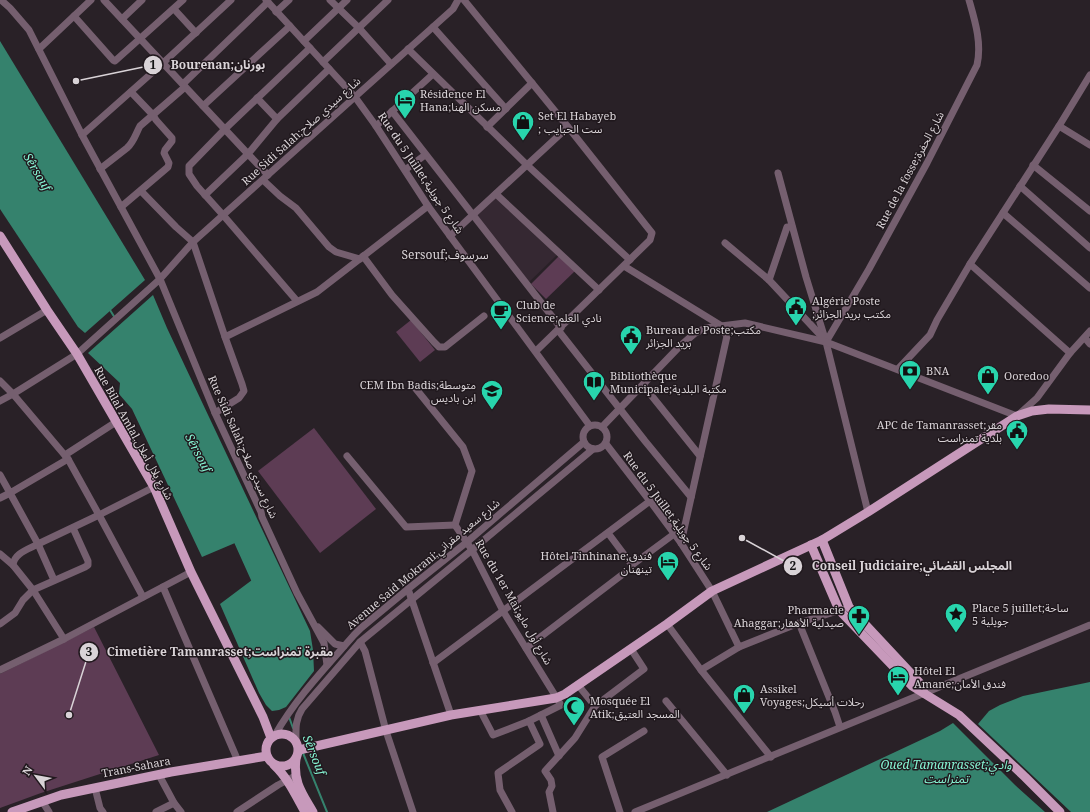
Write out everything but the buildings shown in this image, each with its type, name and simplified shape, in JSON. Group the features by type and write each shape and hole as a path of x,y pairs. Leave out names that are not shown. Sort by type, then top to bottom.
{"main road":[{"name":"Rue Bilal Amlal,شارع بلال أملال","path":"0,236 76,354 154,487 191,572 273,736"},
{"path":"273,764 278,766 288,765 297,755 451,715 556,698 565,694 631,649 712,591 822,540 1017,416 1032,411 1049,409 1090,410"},
{"path":"822,540 849,607 919,682 924,693"},
{"path":"811,545 839,610 912,686 959,715 1060,812"},
{"path":"305,812 291,778 295,768 297,755 296,741 288,734 273,736 266,746 269,761 291,778 299,788 313,812"},
{"name":"Trans-Sahara","path":"12,812 61,795 159,775 267,756"}],"street":[{"name":"Rue Sidi Salah;شارع سيدي صلاح","path":"1,0 29,30 82,136 160,279 215,413 297,593 324,643 327,665"},
{"path":"39,49 91,0"},
{"path":"104,0 248,154 280,196 296,208 329,247 336,252 362,258 392,295 434,342 439,346 445,347 484,316"},
{"path":"122,19 142,0"},
{"path":"74,16 113,60 117,60 183,0"},
{"path":"82,136 231,0"},
{"path":"276,12 289,0"},
{"path":"330,0 359,28 392,64"},
{"path":"304,41 347,0"},
{"path":"323,62 388,0"},
{"name":"Rue Sidi Salah;شارع سيدي صلاح","path":"160,279 193,242 433,27 453,8 458,0"},
{"path":"464,0 652,233 650,240 536,352"},
{"name":"Rue de la fosse;شارع الحفرة","path":"826,342 869,269 927,163 977,65 979,57 978,38 969,0"},
{"path":"100,169 131,144 140,126 184,85 267,1"},
{"name":"Rue du 5 Juillet,شارع 5 جويلية","path":"267,1 355,97 376,126 428,206 590,426"},
{"path":"174,9 196,32"},
{"path":"203,106 290,26"},
{"path":"433,27 506,109"},
{"path":"297,301 197,186 189,174 189,166 225,129 310,48"},
{"path":"408,49 527,165 630,260"},
{"path":"205,195 248,154 277,119 329,69"},
{"path":"376,126 433,74"},
{"path":"898,369 930,335 937,320 970,264 1090,75"},
{"path":"488,127 532,83"},
{"path":"121,208 168,167 169,163 164,153 172,141 172,138 153,115 131,92"},
{"path":"258,98 277,119"},
{"path":"392,111 620,409 691,497"},
{"path":"1059,126 1090,145"},
{"path":"450,236 568,127"},
{"path":"405,170 425,155"},
{"path":"1033,166 1090,211"},
{"path":"778,173 806,277 826,342 868,512"},
{"path":"1020,186 1090,248"},
{"path":"140,191 193,242 242,384 244,391 239,398 215,413"},
{"path":"496,194 599,290"},
{"path":"226,337 317,292 428,206"},
{"path":"1003,213 1090,288"},
{"path":"769,280 787,227 792,227"},
{"path":"725,243 769,280 826,342"},
{"path":"970,264 1070,353"},
{"path":"624,266 720,325 727,336 681,544"},
{"path":"0,401 76,354 160,279"},
{"path":"0,338 47,310"},
{"path":"602,427 679,347 694,334 705,328 720,325 745,323 826,342 1017,416 1037,398 1070,353 1090,331"},
{"path":"1085,338 1090,344"},
{"path":"0,381 67,457 143,598"},
{"path":"347,456 406,527 455,525 472,471 463,447 412,384"},
{"path":"643,385 700,456"},
{"path":"1037,398 1042,405 1049,409"},
{"path":"0,498 10,494 67,457 116,422"},
{"path":"596,425 602,427 607,433 606,444 599,448 593,449 584,442 584,431 590,426 596,425"},
{"name":"Avenue Said Mokrani;شارع سعيد مقراني","path":"273,736 295,703 361,628 467,542 584,442"},
{"name":"Rue du 5 Juillet,شارع 5 جويلية","path":"606,444 674,534 712,591 738,647"},
{"name":"Avenue Said Mokrani;شارع سعيد مقراني","path":"296,741 297,717 302,709 360,642 593,449"},
{"path":"0,475 38,544 54,580"},
{"path":"13,565 18,555 154,487"},
{"path":"433,663 650,501"},
{"name":"Rue du 1er Mai;شارع أول مايو","path":"455,525 472,550 504,611 556,698"},
{"path":"0,624 15,613 23,600 33,590 88,565 88,561 73,528"},
{"path":"608,533 632,565 674,534"},
{"path":"0,554 13,565 33,590 64,639"},
{"path":"0,670 64,639 191,572"},
{"path":"526,648 623,574"},
{"path":"163,587 238,761"},
{"path":"408,589 451,715"},
{"path":"701,670 738,647 799,623 849,607"},
{"name":"Rue Sidi Salah;شارع سيدي صلاح","path":"312,621 335,644 344,646"},
{"path":"799,623 840,727"},
{"path":"667,624 701,670 771,757"},
{"path":"635,812 1090,625"},
{"path":"360,642 365,651 386,731 413,812"},
{"path":"554,812 549,792 552,786 551,780 545,771 575,738 595,706 644,669 631,649"},
{"path":"578,685 595,706"},
{"path":"480,710 493,735 529,721 561,705 556,698"},
{"path":"666,701 727,774"},
{"path":"541,715 559,756"},
{"path":"512,812 500,790 498,773 540,744 529,721"},
{"path":"620,812 602,757 644,731"},
{"path":"159,775 174,803 181,812"},
{"path":"237,812 291,778"},
{"path":"94,788 100,808 103,812"},
{"path":"42,801 49,812"},
{"path":"156,812 174,803"}],"shaded area":[{"path":"496,196 557,255 528,283 475,215"},
{"path":"559,256 575,271 546,299 531,284"},
{"path":"411,320 435,350 420,362 396,332"},
{"path":"314,428 376,509 320,553 258,471"},
{"path":"94,627 159,755 41,793 0,808 0,674"}],"water":[{"path":"0,41 145,280 85,333 78,327 0,209"},
{"path":"153,295 167,328 310,631 314,671 286,707 279,710 272,711 266,705 259,693 220,604 252,580 235,543 202,557 132,409 119,394 120,383 88,353"},
{"name":"Oued Tamanrasset;وادي تمنراست","path":"1090,682 1090,812 1071,812 978,724 989,711 1023,696"},
{"name":"Oued Tamanrasset;وادي تمنراست","path":"953,723 1015,785 1045,812 767,812 940,731"}],"waterway":[{"name":"Sêrsouf","path":"110,310 115,318"},
{"name":"Sêrsouf","path":"235,542 253,582"},
{"name":"Sêrsouf","path":"289,717 293,728"},
{"name":"Sêrsouf","path":"303,753 327,812"}],"place":[{"name":"Bourenan;بورنان","path":"76,81"},
{"name":"Résidence El Hana;مسكن الهنا","path":"405,120"},
{"name":"Set El Habayeb ; ست الحبايب","path":"523,142"},
{"name":"Algérie Poste ;مكتب بريد الجزائر","path":"796,326"},
{"name":"Club de Science;نادي العلم","path":"501,330"},
{"name":"Bureau de Poste;مكتب بريد الجزائر","path":"631,356"},
{"name":"BNA","path":"910,390"},
{"name":"Ooredoo","path":"988,396"},
{"name":"Bibliothèque Municipale;مكتبة البلدية","path":"594,402"},
{"name":"CEM Ibn Badis;متوسطة ابن باديس","path":"492,410"},
{"name":"APC de Tamanrasset;مقر بلدية تمنراست","path":"1017,450"},
{"name":"Conseil Judiciaire;المجلس القضائي","path":"742,538"},
{"name":"Hôtel Tinhinane;فندق تينهنان","path":"668,582"},
{"name":"Place 5 juillet;ساحة 5 جويلية","path":"956,634"},
{"name":"Pharmacie Ahaggar;صيدلية الأهقار","path":"859,636"},
{"name":"Hôtel El Amane;فندق الأمان","path":"898,696"},
{"name":"Assikel Voyages;رحلات أسيكل","path":"744,714"},
{"name":"Cimetière Tamanrasset;مقبرة تمنراست","path":"69,715"},
{"name":"Mosquée El Atik;المسجد العتيق","path":"574,726"}],"district":[{"name":"Sersouf;سرسوف","path":"445,255"}]}
